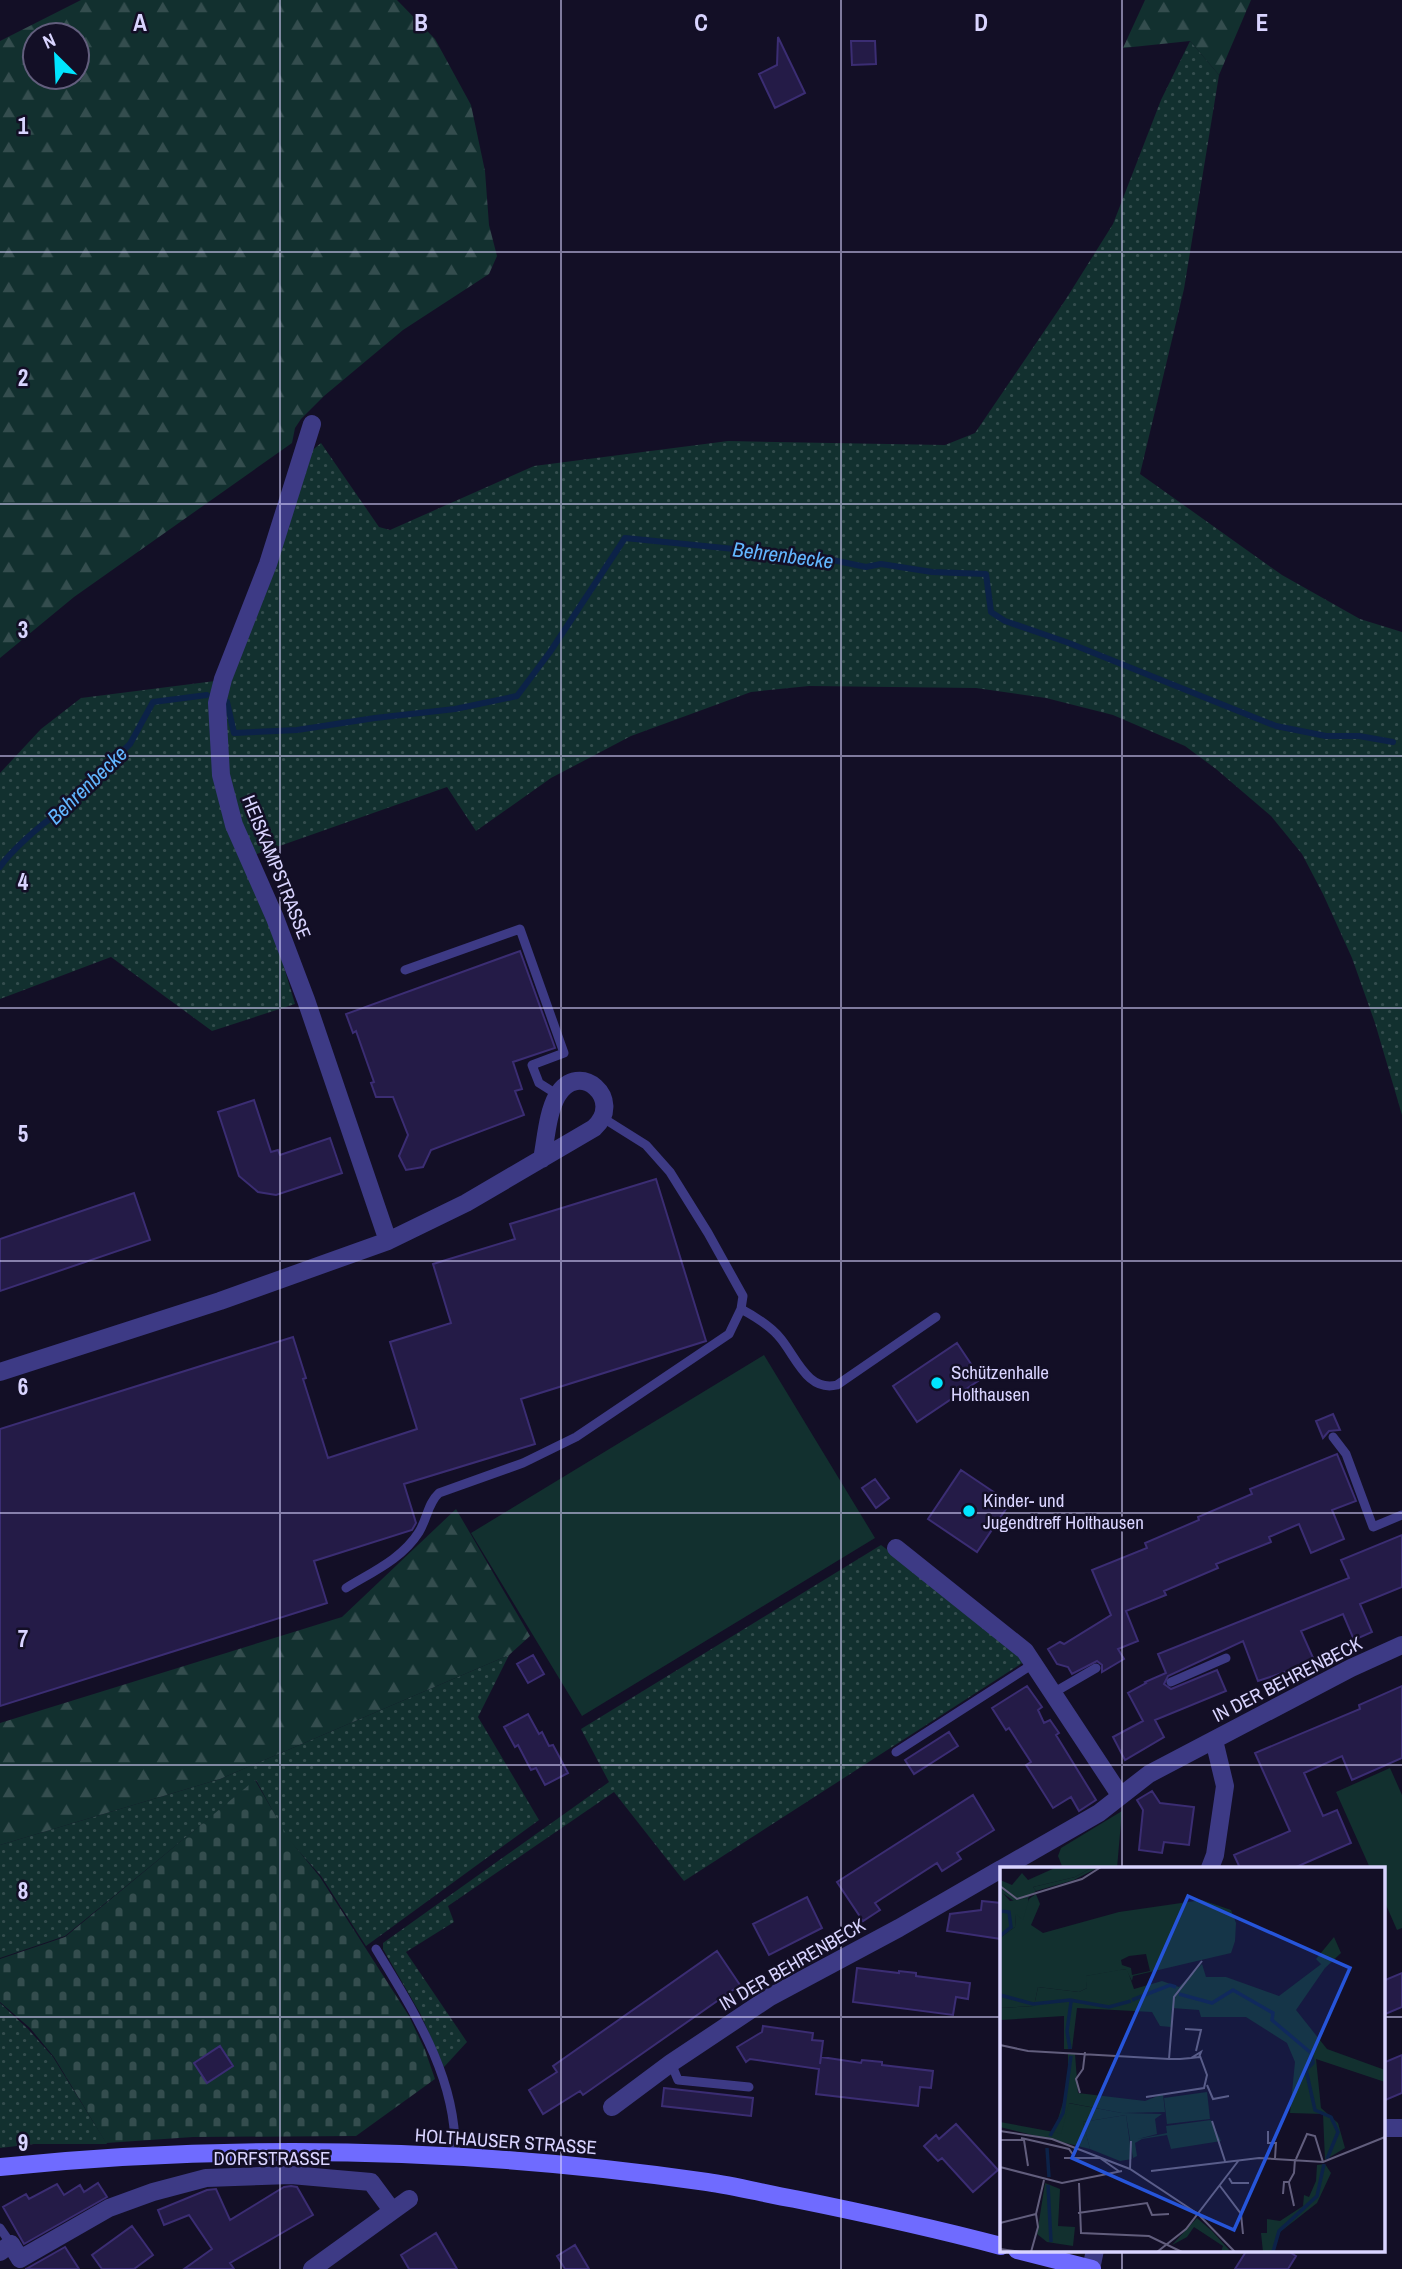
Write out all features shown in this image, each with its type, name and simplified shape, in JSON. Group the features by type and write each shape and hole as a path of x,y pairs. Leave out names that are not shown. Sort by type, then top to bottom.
{"street":[{"name":"HEISKAMPSTRASSE","path":"312,424 268,564 223,679 217,704 220,775 234,825 275,918 306,1000 388,1241"},
{"path":"0,1372 220,1301 388,1241 466,1203 542,1159 594,1128 603,1118 604,1103 594,1085 574,1081 565,1086 558,1095 553,1106 542,1159"},
{"path":"896,1548 1025,1651 1120,1795"},
{"name":"IN DER BEHRENBECK","path":"1005,1867 1099,1813 1149,1774 1351,1668 1402,1645"},
{"path":"1210,1867 1215,1855 1224,1786 1214,1740"},
{"name":"IN DER BEHRENBECK","path":"612,2107 671,2063 770,1997 1000,1870"},
{"path":"1384,2128 1402,2128"},
{"name":"HOLTHAUSER STRASSE","path":"0,2167 192,2152 308,2151 536,2161 709,2182 909,2222 1000,2246"},
{"name":"DORFSTRASSE","path":"6,2248 20,2259 109,2208 153,2192 206,2178 290,2175 371,2182 391,2209"},
{"path":"312,2269 391,2209 409,2199"},
{"path":"1025,2252 1091,2269"}],"lane":[{"path":"405,970 520,929 564,1053 532,1065 539,1083 558,1095"},
{"path":"345,1588 404,1552 430,1511 432,1500 439,1493 523,1463 576,1437 729,1334 741,1309 743,1296 708,1233 670,1172 646,1145 603,1118"},
{"path":"741,1309 758,1318 780,1338 817,1385 828,1387 837,1385 936,1317"},
{"path":"1334,1437 1346,1454 1373,1527 1402,1515"},
{"path":"1171,1682 1226,1658"},
{"path":"896,1752 1033,1664"},
{"path":"1053,1693 1096,1668"},
{"path":"376,1949 415,2015 438,2063 450,2099 455,2156"},
{"path":"671,2063 678,2080 748,2087"},
{"path":"0,2228 6,2248"}],"green space":[{"path":"81,0 397,0 435,39 471,105 485,171 489,225 497,256 489,274 403,330 324,396 301,419 295,428 292,443 74,597 0,658 0,41 21,30 21,91 91,91 91,21 40,21"},
{"path":"1145,0 1251,0 1219,75 1190,41 1123,48"},
{"path":"1190,41 1219,75 1184,289 1140,474 1282,575 1360,619 1402,632 1402,1115 1375,1023 1352,958 1302,854 1271,816 1185,746 1113,715 1046,698 976,688 809,686 751,692 631,736 551,778 476,831 447,787 251,856 295,1004 212,1031 111,957 0,999 0,773 41,729 81,698 215,681 309,453 321,443 379,527 390,530 534,466 728,441 945,445 975,433 1066,299 1113,224 1161,100"},
{"path":"764,1355 875,1538 582,1716 471,1533"},
{"path":"456,1509 530,1636 509,1655 220,1779 0,1845 0,1723 342,1617"},
{"path":"881,1545 971,1613 1027,1660 684,1881 614,1792 448,1906 454,1922 406,1952 467,2042 444,2067 421,2015 383,1949 383,1943 609,1782 581,1729"},
{"path":"509,1655 478,1717 539,1820 366,1946 321,1876 288,1839 256,1780 65,1936 0,1958 0,1845 220,1779"},
{"path":"1390,1768 1402,1795 1402,1928 1397,1930 1384,1900 1384,1867 1370,1867 1336,1792"},
{"path":"255,1780 289,1839 320,1877 409,2016 435,2079 356,2136 193,2137 106,2143 54,2057 30,2028 0,2002 0,1959 65,1937"},
{"path":"1122,1811 1117,1867 1062,1866 1058,1856 1061,1848"},
{"path":"0,2003 53,2057 107,2144 34,2144 0,2148"}],"building":[{"path":"778,37 805,93 775,108 759,74 777,65"},
{"path":"851,41 875,41 876,64 852,65"},
{"path":"520,951 555,1048 513,1062 522,1089 515,1091 524,1115 431,1150 423,1167 406,1170 399,1156 408,1135 393,1097 376,1097 371,1083 374,1082 356,1031 353,1033 346,1014"},
{"path":"254,1100 271,1152 278,1150 280,1155 330,1138 342,1173 276,1195 258,1192 239,1176 218,1112"},
{"path":"656,1179 706,1341 521,1399 535,1444 404,1484 416,1523 412,1530 314,1561 327,1603 0,1706 0,1429 293,1337 328,1458 417,1429 390,1342 451,1323 433,1264 515,1239 510,1224"},
{"path":"134,1193 150,1240 0,1291 0,1239"},
{"name":"Schützenhalle Holthausen","path":"957,1343 981,1379 917,1422 893,1386"},
{"path":"1333,1414 1340,1430 1329,1431 1323,1438 1316,1421"},
{"path":"1337,1454 1356,1501 1332,1510 1344,1539 1311,1553 1299,1524 1269,1537 1271,1542 1216,1564 1218,1568 1164,1591 1166,1595 1126,1611 1138,1641 1118,1649 1124,1659 1102,1672 1102,1665 1097,1661 1072,1674 1068,1667 1057,1664 1048,1649 1060,1642 1064,1644 1111,1615 1092,1570 1147,1548 1145,1543 1252,1494 1250,1489"},
{"name":"Kinder- und Jugendtreff Holthausen","path":"961,1470 1010,1503 977,1552 928,1519"},
{"path":"875,1479 889,1498 876,1508 862,1488"},
{"path":"1402,1535 1402,1587 1360,1604 1372,1632 1354,1640 1343,1614 1301,1631 1314,1660 1258,1681 1243,1641 1168,1676 1164,1684 1171,1689 1217,1670 1226,1691 1155,1720 1164,1737 1125,1760 1113,1737 1143,1721 1128,1693 1166,1673 1158,1654 1349,1578 1341,1560"},
{"path":"533,1655 544,1674 528,1683 517,1664"},
{"path":"1027,1686 1042,1707 1038,1710 1044,1723 1050,1720 1059,1733 1056,1735 1096,1800 1079,1811 1071,1797 1053,1808 1026,1765 1031,1762 992,1708"},
{"path":"1402,1686 1402,1758 1352,1780 1342,1756 1304,1773 1323,1816 1337,1810 1351,1843 1296,1867 1240,1867 1234,1855 1290,1831 1255,1753 1360,1709 1359,1705"},
{"path":"528,1714 539,1734 542,1732 549,1746 553,1745 568,1773 545,1785 536,1768 531,1770 518,1745 515,1747 504,1727"},
{"path":"949,1732 958,1746 914,1774 905,1760"},
{"path":"1152,1791 1160,1803 1194,1807 1189,1845 1164,1842 1162,1853 1139,1850 1143,1810 1137,1800"},
{"path":"973,1795 994,1830 957,1853 961,1859 942,1871 937,1863 875,1903 880,1910 863,1921 837,1882"},
{"path":"807,1897 822,1928 769,1955 753,1924"},
{"path":"982,1901 1000,1903 1000,1939 947,1931 950,1914 981,1910"},
{"path":"717,1951 740,1985 583,2095 580,2091 543,2114 529,2090 557,2072 553,2066"},
{"path":"857,1968 916,1973 916,1976 970,1983 968,1999 956,1997 953,2015 853,2002"},
{"path":"1402,1973 1402,2007 1384,2015 1384,1981"},
{"path":"763,2026 813,2033 812,2040 823,2041 820,2064 821,2057 861,2063 862,2060 882,2062 882,2065 933,2071 931,2088 920,2087 918,2106 816,2094 819,2069 750,2059 746,2062 737,2047 762,2032"},
{"path":"220,2046 233,2066 207,2083 194,2063"},
{"path":"1402,2055 1402,2093 1384,2101 1384,2063"},
{"path":"664,2088 753,2098 751,2116 662,2106"},
{"path":"956,2124 998,2170 973,2192 942,2158 938,2161 924,2146 936,2135 939,2139"},
{"path":"98,2183 107,2197 24,2244 3,2207 26,2194 29,2199 57,2184 64,2195 80,2185 84,2192"},
{"path":"284,2187 297,2187 313,2215 230,2263 234,2269 184,2269 212,2249 189,2215 164,2225 158,2210 207,2190 216,2189 230,2220"},
{"path":"132,2226 153,2255 134,2269 102,2269 92,2255"},
{"path":"436,2233 457,2269 409,2269 401,2255"},
{"path":"575,2245 589,2269 565,2269 557,2256"},
{"path":"65,2247 79,2269 26,2269"},
{"path":"1246,2252 1289,2252 1296,2256 1288,2269 1235,2269"}],"waterway":[{"name":"Behrenbecke","path":"227,702 234,733 297,730 455,709 517,696 550,652 625,538 823,558 866,567 881,564 932,572 986,574 991,612 1005,621 1069,643 1276,726 1326,736 1359,736 1393,742"},
{"name":"Behrenbecke","path":"0,867 25,840 130,744 153,702 207,695"}],"place":[{"name":"Schützenhalle Holthausen","path":"937,1383"},
{"name":"Kinder- und Jugendtreff Holthausen","path":"969,1511"}]}
